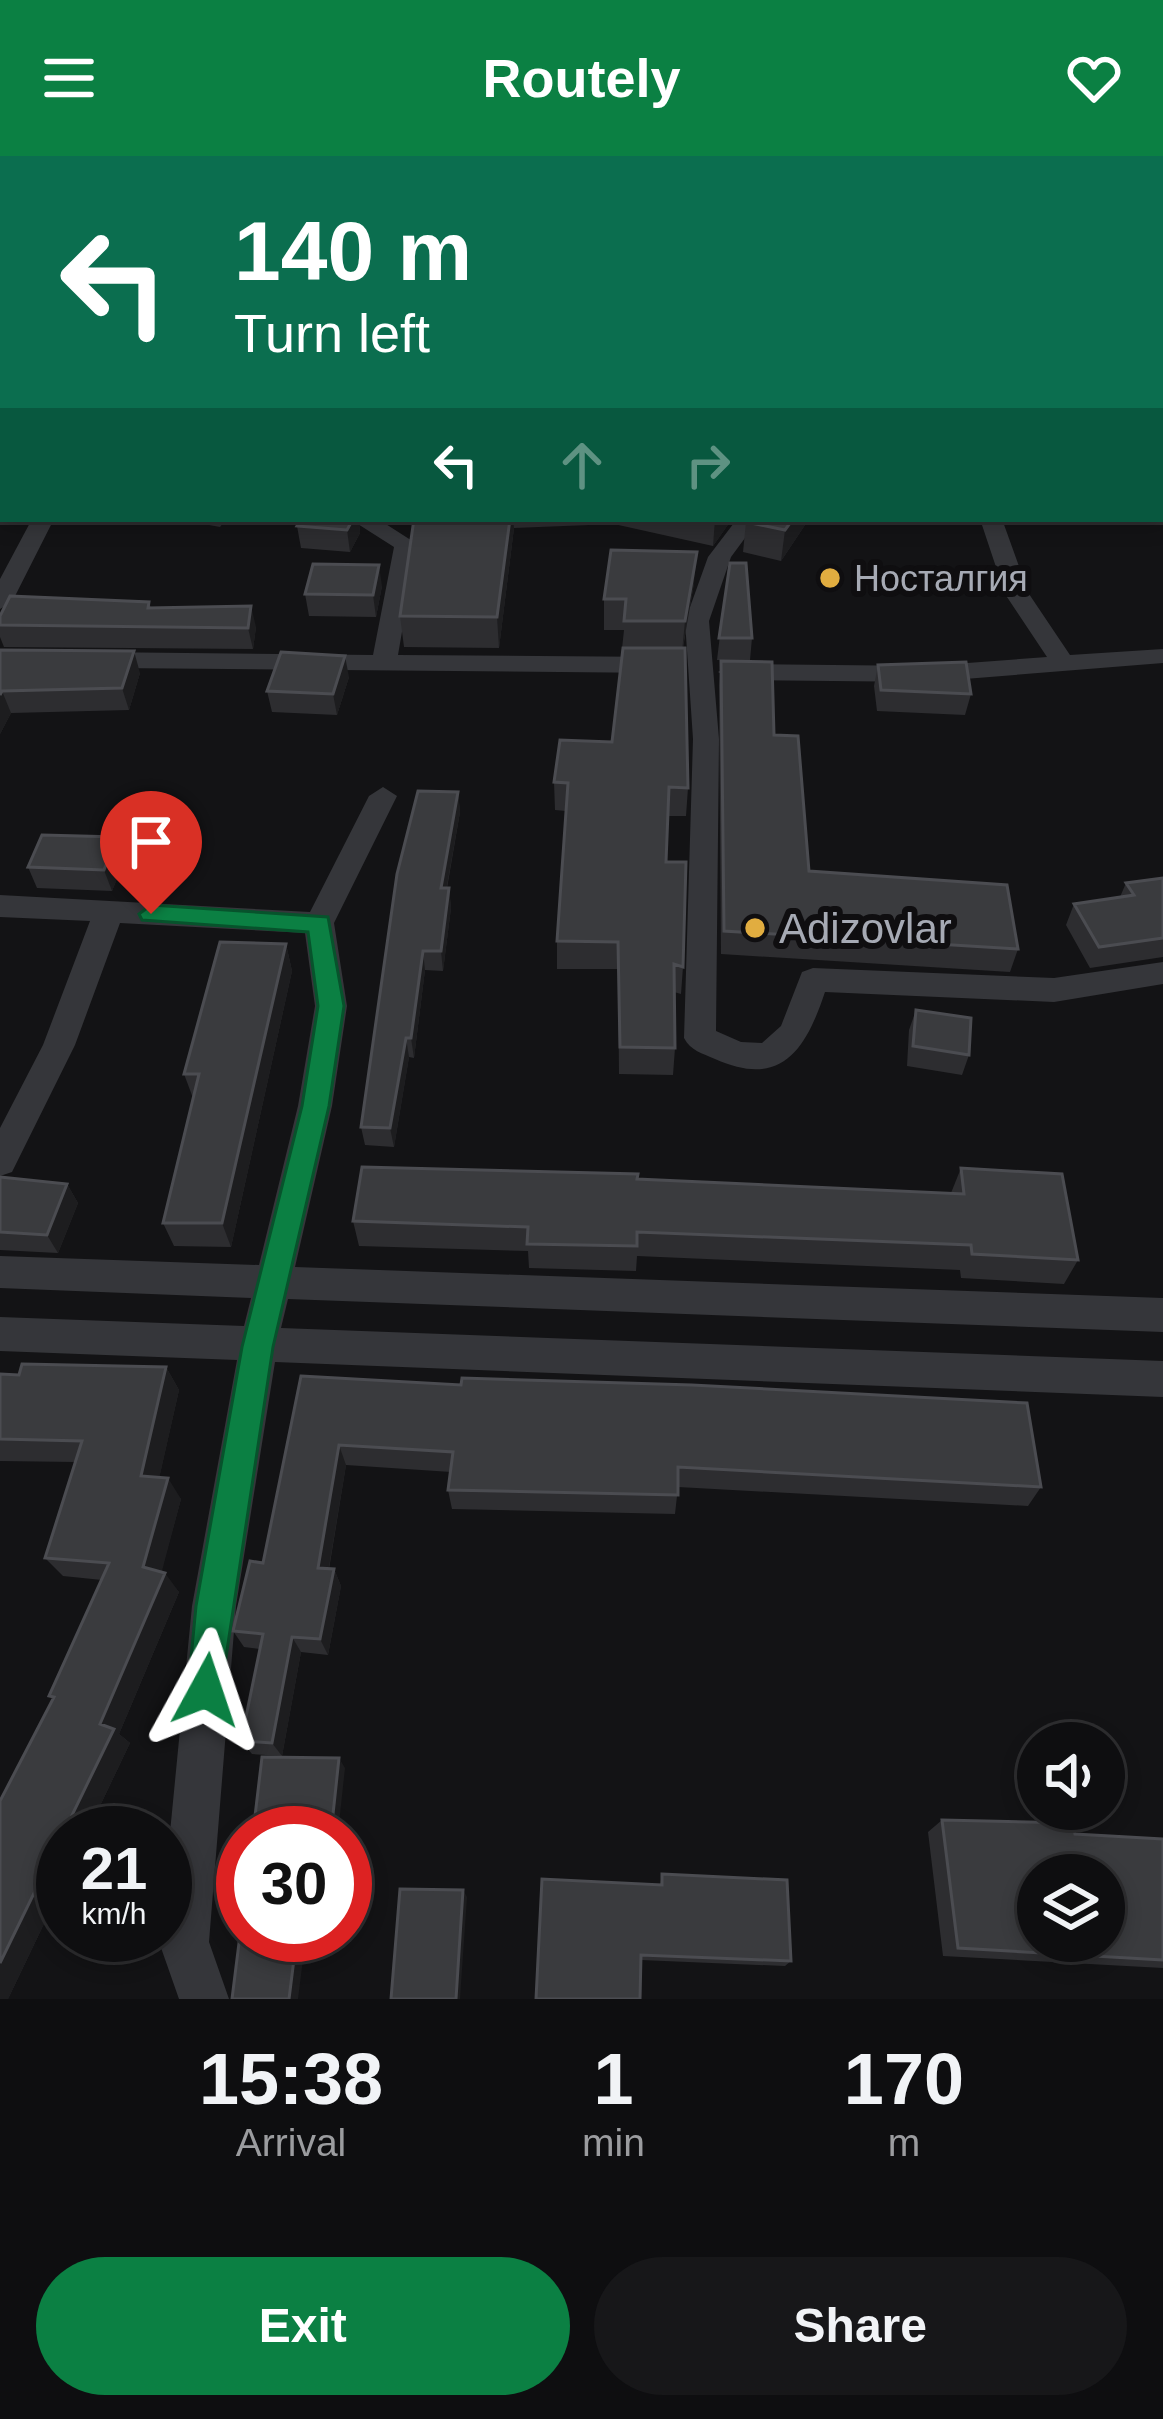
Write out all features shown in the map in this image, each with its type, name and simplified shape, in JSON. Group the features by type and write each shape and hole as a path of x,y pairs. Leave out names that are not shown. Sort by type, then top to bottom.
{"street":[{"path":"0,602 41,522"},
{"path":"366,522 406,544 384,661"},
{"path":"746,522 706,585 697,621 706,740 700,1038 739,1055 769,1056 795,1033 813,980 1054,990 1163,973"},
{"path":"992,522 1018,595 1063,663"},
{"path":"0,659 384,661 927,674 1163,656"},
{"path":"204,1999 184,1942 214,1606 258,1347 316,1106 331,1006 319,923 383,796"},
{"path":"0,906 319,923"},
{"path":"0,1162 59,1045 109,911"},
{"path":"0,1272 1163,1315"},
{"path":"0,1334 1163,1379"}],"building":[{"path":"299,522 351,522 347,530 297,526"},
{"path":"414,522 510,522 497,617 400,616"},
{"path":"746,522 791,522 785,530"},
{"path":"611,550 697,552 685,621 624,621 626,599 604,599"},
{"path":"730,563 746,563 752,638 719,638"},
{"path":"313,564 379,565 373,595 305,594"},
{"path":"10,596 149,602 148,608 251,606 248,628 0,625"},
{"path":"623,648 685,648 688,788 669,787 666,862 686,862 683,967 674,964 675,1048 620,1047 618,942 557,941 568,783 554,782 560,740 612,742"},
{"path":"0,650 134,651 122,688 2,691 0,695"},
{"path":"281,652 345,656 333,694 267,691"},
{"path":"721,661 772,662 774,735 798,736 809,871 1007,885 1018,949 724,931"},
{"path":"966,662 971,694 881,690 878,665"},
{"path":"418,791 458,792 441,888 449,888 441,951 423,951 411,1038 406,1038 390,1128 361,1127 397,874"},
{"path":"42,835 117,837 104,870 28,867"},
{"path":"1163,878 1163,938 1099,947 1074,904 1134,895 1126,883"},
{"path":"220,942 286,944 222,1223 163,1223 199,1074 184,1074"},
{"path":"916,1010 971,1018 969,1055 913,1046"},
{"path":"362,1167 638,1174 637,1179 964,1194 961,1168 1062,1174 1078,1260 972,1254 971,1245 637,1232 637,1246 527,1244 528,1227 353,1221"},
{"path":"0,1177 67,1184 47,1235 0,1232"},
{"path":"22,1364 166,1367 141,1476 168,1478 143,1567 165,1573 100,1724 114,1729 76,1806 36,1806 36,1889 0,1963 0,1801 54,1697 49,1696 109,1563 45,1558 82,1441 0,1439 0,1374 19,1375"},
{"path":"301,1376 461,1385 462,1378 692,1385 1027,1403 1041,1487 678,1467 678,1495 448,1490 453,1452 339,1445 318,1568 334,1569 320,1639 292,1637 272,1743 241,1741 263,1634 233,1631 250,1561 263,1563"},
{"path":"262,1757 339,1758 334,1806 256,1806"},
{"path":"942,1820 1017,1822 1017,1830 1163,1839 1163,1960 1125,1958 1125,1854 1017,1854 1017,1951 958,1948"},
{"path":"662,1874 787,1880 791,1961 641,1955 640,1999 536,1999 542,1879 662,1885"},
{"path":"400,1889 463,1890 456,1999 391,1999"},
{"path":"237,1962 294,1962 289,1999 232,1999"}],"place":[{"name":"Носталгия","path":"830,578"},
{"name":"Adizovlar","path":"755,928"}],"route":[{"path":"151,914 319,923 331,1006 316,1106 258,1347 214,1606 206,1690"}]}
